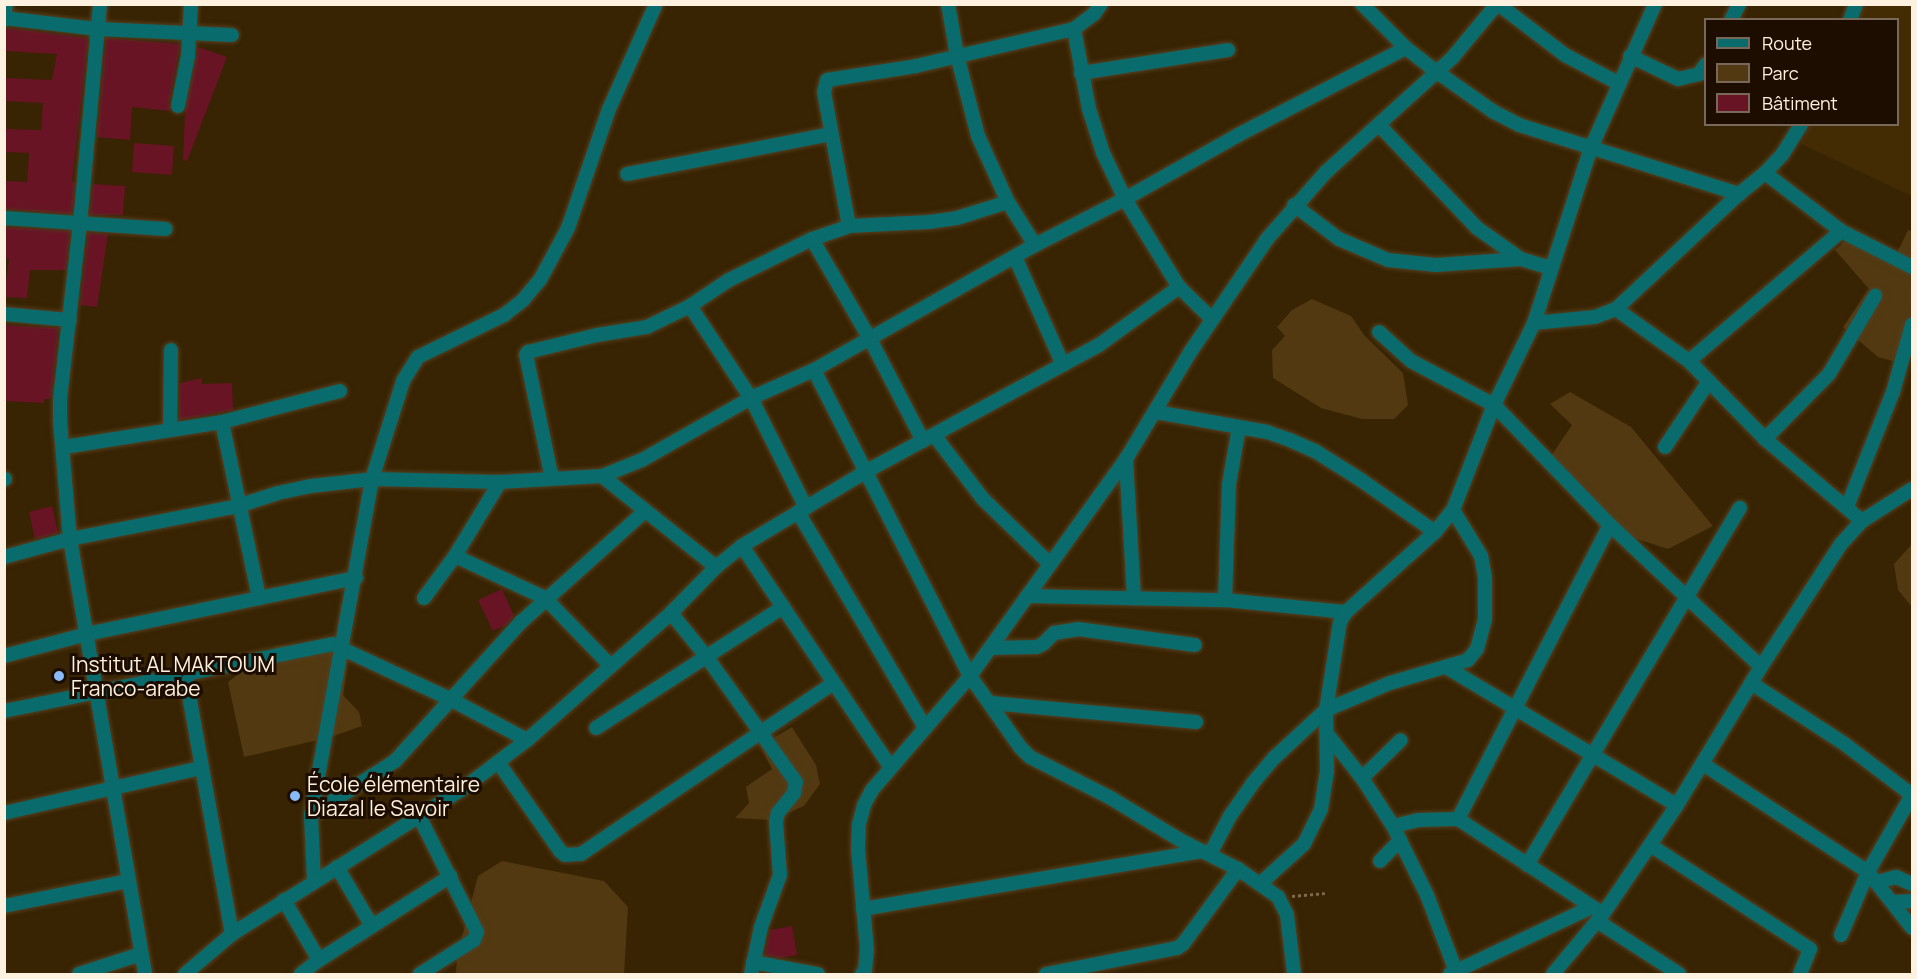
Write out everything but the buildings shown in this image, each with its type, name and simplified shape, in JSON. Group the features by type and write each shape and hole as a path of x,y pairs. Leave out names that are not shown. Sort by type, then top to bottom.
{"street":[{"path":"6,4 5,19 98,29 232,35"},
{"path":"100,4 80,223 60,398 70,539 145,975"},
{"path":"178,106 188,56 191,4"},
{"path":"314,882 311,815 341,647 356,578 372,479 402,381 418,357 504,315 523,300 540,280 558,252 609,109 656,4"},
{"path":"948,4 957,55 978,136 1008,202 1035,245"},
{"path":"849,226 824,92 827,80 916,66 1074,29 1094,14 1101,4"},
{"path":"1362,4 1406,48 1437,72 1494,112 1519,125 1739,194"},
{"path":"865,973 867,950 859,824 864,805 891,768 970,676 1126,459 1212,319 1267,239 1294,205 1327,171 1437,72 1475,33 1498,4 1565,55 1618,83"},
{"path":"1262,883 1304,844 1315,824 1324,793 1328,735 1326,710 1336,638 1346,612 1435,532 1453,510 1494,405 1534,323 1550,268 1591,148 1655,4"},
{"path":"1732,18 1739,4"},
{"path":"1074,29 1094,130 1125,199 1179,287 1212,319"},
{"path":"4,557 70,539 238,506 289,490 372,479 500,482 602,476 642,460 751,398 814,370 1035,245 1125,199 1238,135 1406,48"},
{"path":"1081,72 1228,50"},
{"path":"1630,56 1678,79 1698,74 1704,66"},
{"path":"1379,124 1477,228 1521,259 1550,268"},
{"path":"1534,323 1595,317 1616,309 1739,194 1765,173 1782,155 1800,126"},
{"path":"627,174 831,134"},
{"path":"1765,173 1841,231 1912,267"},
{"path":"552,479 526,355 532,350 597,335 647,327 690,306 729,280 812,239 849,226 957,218 1008,202"},
{"path":"1294,205 1340,238 1388,260 1436,265 1521,259"},
{"path":"4,218 166,229"},
{"path":"1689,361 1841,231"},
{"path":"812,239 929,438 983,499 1050,564"},
{"path":"1015,257 1063,365"},
{"path":"185,975 232,934 419,816 527,740 671,614 716,567 742,546 865,472 1099,345 1179,287"},
{"path":"1766,439 1829,374 1875,296"},
{"path":"690,306 751,398 802,510 925,728"},
{"path":"1616,309 1689,361 1766,439 1862,521"},
{"path":"4,314 70,320"},
{"path":"1848,507 1893,392 1912,325"},
{"path":"1379,332 1411,361 1494,405 1610,525 1761,668"},
{"path":"170,430 171,350"},
{"path":"814,370 970,676 991,703 1009,732 1030,757 1109,797 1262,883 1278,897 1287,915 1294,975"},
{"path":"1665,447 1709,381"},
{"path":"64,447 222,422 340,391"},
{"path":"1156,412 1268,432 1315,451 1435,532"},
{"path":"222,422 259,598"},
{"path":"1225,600 1228,484 1239,427"},
{"path":"1126,459 1134,598"},
{"path":"602,476 644,512 716,567"},
{"path":"424,598 455,556 500,482"},
{"path":"1554,975 1677,806 1817,578 1862,521 1912,489"},
{"path":"1527,864 1740,508"},
{"path":"863,909 1206,852 1252,784 1275,757 1326,710 1390,683 1467,660 1472,654 1482,637 1485,620 1485,578 1481,556 1453,510"},
{"path":"311,815 395,761 545,598 644,512"},
{"path":"1458,819 1610,525"},
{"path":"742,546 891,768"},
{"path":"455,556 545,598 610,665"},
{"path":"4,656 87,634 356,578"},
{"path":"1027,597 1225,600 1346,612"},
{"path":"596,728 783,607"},
{"path":"671,614 706,656 796,782 794,793 778,813 776,822 780,875 761,927 752,968 818,975"},
{"path":"990,648 1025,649 1043,645 1054,633 1078,629 1196,645"},
{"path":"4,711 332,644 450,699 527,740"},
{"path":"1446,667 1677,806"},
{"path":"185,673 200,768 232,934"},
{"path":"498,762 560,851 565,855 573,856 580,854 834,683"},
{"path":"1751,683 1846,745 1912,795 1868,872 1841,935"},
{"path":"991,703 1196,722"},
{"path":"1328,735 1362,778 1394,826 1427,895 1454,974 1597,914"},
{"path":"1362,778 1401,740"},
{"path":"1703,764 1868,872 1912,928"},
{"path":"4,813 200,768"},
{"path":"419,816 477,932 477,936 420,975"},
{"path":"1394,826 1418,820 1458,819 1527,864 1678,975"},
{"path":"1380,861 1400,840"},
{"path":"1650,846 1810,949 1800,975"},
{"path":"337,867 372,926"},
{"path":"1046,975 1177,948 1183,944 1238,869"},
{"path":"301,975 319,960 451,876"},
{"path":"1878,882 1888,877 1896,877 1912,884"},
{"path":"4,906 128,881"},
{"path":"284,900 319,960"},
{"path":"1892,902 1912,901"},
{"path":"79,975 141,954"}],"path":[{"path":"1278,897 1325,893"}],"shaded area":[{"path":"1864,5 1912,5 1912,196 1801,144 1810,126 1899,126 1899,18 1858,18"}],"green space":[{"path":"1908,230 1912,231 1912,347 1907,365 1878,357 1843,327 1869,289 1835,250 1853,234 1896,255"},
{"path":"1312,299 1351,316 1364,335 1403,373 1408,405 1394,419 1362,419 1321,408 1273,378 1272,350 1285,336 1277,327 1292,310"},
{"path":"1570,392 1631,427 1713,526 1668,549 1600,527 1545,465 1572,425 1550,404"},
{"path":"1912,544 1912,607 1898,590 1894,564"},
{"path":"341,604 352,625 343,695 359,712 362,726 331,737 244,757 228,682 276,646 335,641"},
{"path":"792,727 816,765 820,784 804,806 772,820 735,818 749,803 746,787 772,769 760,746"},
{"path":"502,861 604,881 628,907 624,974 456,974 457,956 478,876"}],"place":[{"name":"Institut AL MAkTOUM Franco-arabe","path":"59,676"},
{"name":"École élémentaire Diazal le Savoir","path":"295,796"}]}
